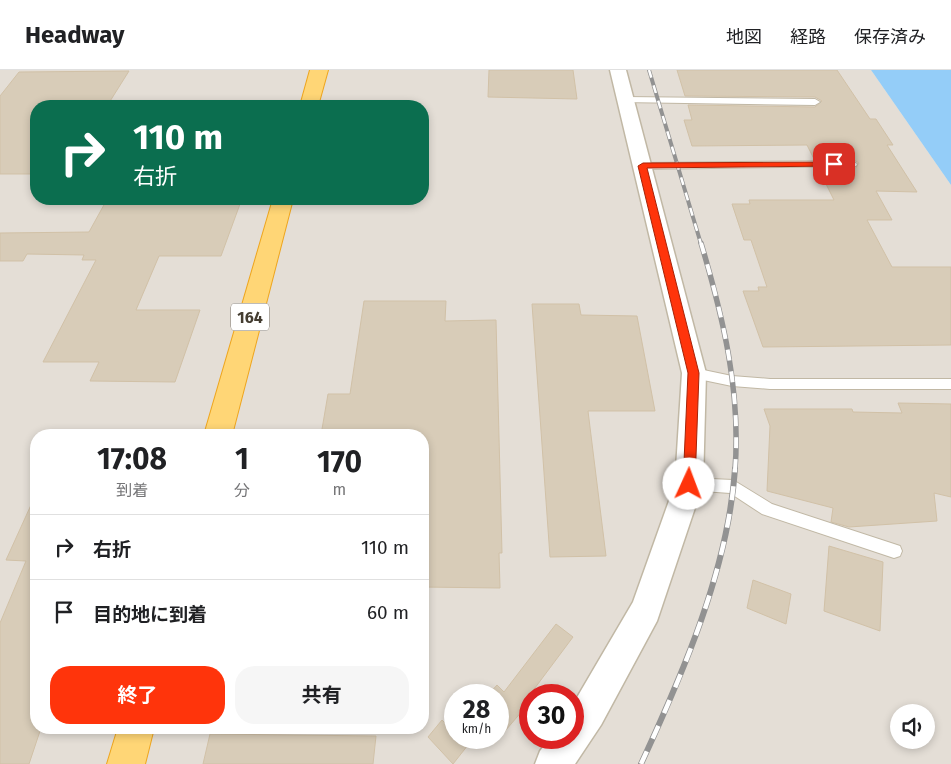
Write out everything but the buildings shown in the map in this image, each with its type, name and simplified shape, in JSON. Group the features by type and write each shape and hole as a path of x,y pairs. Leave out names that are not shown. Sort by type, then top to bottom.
{"highway":[{"path":"311,100 319,70"},
{"name":"164","path":"220,429 281,205"},
{"path":"126,764 134,734"}],"street":[{"path":"584,720 646,610 689,484 694,373 618,70"},
{"path":"553,764 564,749"}],"lane":[{"path":"625,100 815,102"},
{"path":"643,166 852,164"},
{"path":"694,373 732,381 770,384 951,384"},
{"path":"689,484 733,487 767,509 894,550"}],"shaded area":[{"path":"0,70 871,70 951,185 951,764 0,764"}],"water":[{"path":"871,70 951,70 951,185"}],"railway":[{"path":"649,70 701,244"},
{"path":"701,243 723,327 733,383 736,441 735,470"},
{"path":"641,764 687,657 713,583 731,507 735,469"}],"route":[{"path":"689,484 694,373 643,166 834,164"}]}
